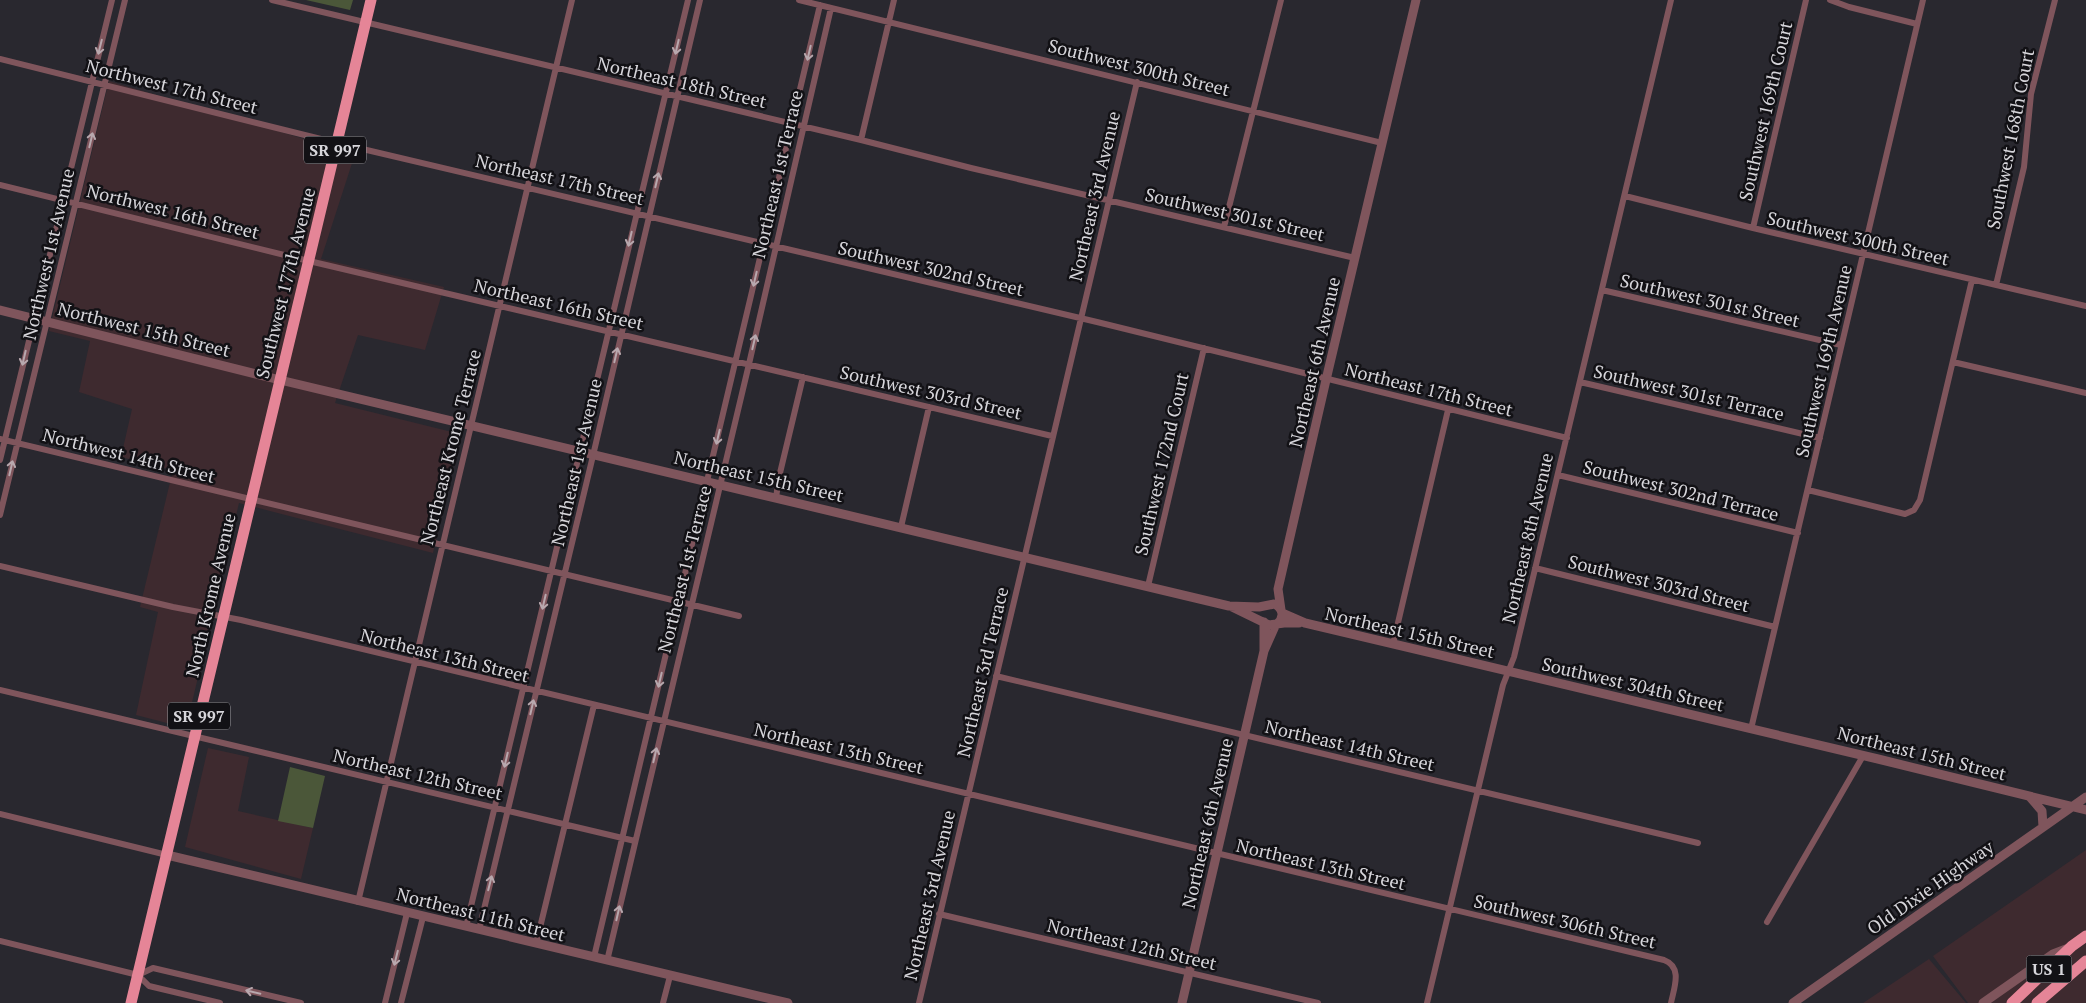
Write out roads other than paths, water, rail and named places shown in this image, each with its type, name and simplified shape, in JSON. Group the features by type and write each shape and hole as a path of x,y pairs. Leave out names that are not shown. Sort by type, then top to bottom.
{"highway":[{"name":"Southwest 177th Avenue","path":"268,429 371,0"},
{"name":"North Krome Avenue","path":"131,1003 268,429"},
{"name":"US 1","path":"2012,1003 2072,946 2086,936"},
{"name":"US 1","path":"2037,1003 2086,961"}],"street":[{"name":"Northwest 1st Avenue","path":"0,460 3,440 112,0"},
{"name":"Northwest 1st Avenue","path":"0,515 124,0"},
{"name":"Northeast 18th Street","path":"272,0 1108,200"},
{"name":"Northeast Krome Terrace","path":"358,902 572,0"},
{"name":"Northeast 1st Avenue","path":"466,927 688,0"},
{"name":"Northeast 1st Avenue","path":"478,930 700,0"},
{"name":"Southwest 300th Street","path":"799,0 1382,143"},
{"path":"860,140 894,0"},
{"path":"1224,227 1281,0"},
{"name":"Northeast 6th Avenue","path":"1281,611 1278,589 1416,0"},
{"name":"Northeast 8th Avenue","path":"1427,1003 1503,686 1514,657 1671,0"},
{"name":"Southwest 169th Court","path":"1753,228 1806,0"},
{"path":"1830,0 1849,8 1917,24"},
{"name":"Southwest 169th Avenue","path":"1751,729 1923,0"},
{"name":"Southwest 168th Court","path":"1996,285 2024,167 2031,94 2055,0"},
{"name":"Northeast 1st Terrace","path":"594,957 820,5"},
{"name":"Northeast 1st Terrace","path":"607,961 662,722 749,364 831,8"},
{"name":"Northwest 17th Street","path":"0,59 337,143"},
{"name":"Northeast 3rd Avenue","path":"1052,436 1137,82"},
{"name":"Northeast 17th Street","path":"337,143 775,247"},
{"name":"Northwest 16th Street","path":"0,185 308,261"},
{"name":"Southwest 300th Street","path":"1625,196 2086,306"},
{"name":"Southwest 301st Street","path":"1108,200 1355,258"},
{"name":"Southwest 302nd Street","path":"775,247 1080,318"},
{"name":"Northeast 16th Street","path":"308,261 803,377"},
{"path":"1808,490 1905,514 1914,510 1920,500 1972,280"},
{"name":"Southwest 301st Street","path":"1602,290 1842,346"},
{"name":"Northwest 15th Street","path":"0,310 280,380"},
{"name":"Northeast 17th Street","path":"1080,318 1566,438"},
{"name":"Southwest 172nd Court","path":"1148,586 1204,348"},
{"path":"1953,362 2086,394"},
{"path":"776,497 803,377"},
{"name":"Southwest 303rd Street","path":"803,377 1052,436"},
{"name":"Northeast 15th Street","path":"280,380 472,424 1148,586 1229,606 1264,622"},
{"name":"Southwest 301st Terrace","path":"1580,382 1820,438"},
{"path":"901,527 929,407"},
{"path":"1393,644 1448,410"},
{"name":"Northeast 3rd Terrace","path":"968,795 1052,436"},
{"name":"Northwest 14th Street","path":"3,440 251,499"},
{"name":"Southwest 302nd Terrace","path":"1558,475 1798,533"},
{"path":"251,499 739,616"},
{"name":"Northeast 13th Street","path":"0,566 223,617 1449,909"},
{"name":"Southwest 303rd Street","path":"1535,568 1775,627"},
{"name":"Northeast 6th Avenue","path":"1266,606 1278,589"},
{"name":"Northeast 15th Street","path":"1229,606 1266,606"},
{"path":"1266,606 1277,606 1281,611 1282,618 1277,624 1269,625 1264,622 1261,613 1266,606"},
{"name":"Northeast 15th Street","path":"1281,611 1305,623 1508,672"},
{"name":"Northeast 6th Avenue","path":"1264,622 1264,651"},
{"name":"Northeast 15th Street","path":"1277,624 1305,623"},
{"name":"Northeast 6th Avenue","path":"1182,1003 1264,651 1277,624"},
{"name":"Southwest 304th Street","path":"1508,672 1751,729"},
{"name":"Northeast 14th Street","path":"996,676 1698,843"},
{"name":"Northeast 12th Street","path":"0,690 635,841"},
{"path":"536,944 594,705"},
{"name":"Northeast 15th Street","path":"1751,729 2086,810"},
{"path":"1767,922 1863,756"},
{"name":"Northeast 3rd Avenue","path":"919,1003 968,795"},
{"path":"2030,796 2042,811 2043,827"},
{"name":"Old Dixie Highway","path":"1792,1003 2086,797"},
{"path":"0,814 167,855"},
{"name":"Northeast 11th Street","path":"167,855 788,1003"},
{"name":"Southwest 306th Street","path":"1449,909 1664,960 1673,964 1676,976 1670,1003"},
{"path":"385,1003 407,913"},
{"name":"Northeast 12th Street","path":"939,914 1318,1003"},
{"path":"401,1003 422,916"},
{"path":"0,941 138,975 149,986 220,1003"},
{"path":"1983,1003 2053,954 2072,946"},
{"path":"138,975 153,968 301,1003"},
{"path":"664,1003 670,976"}]}
